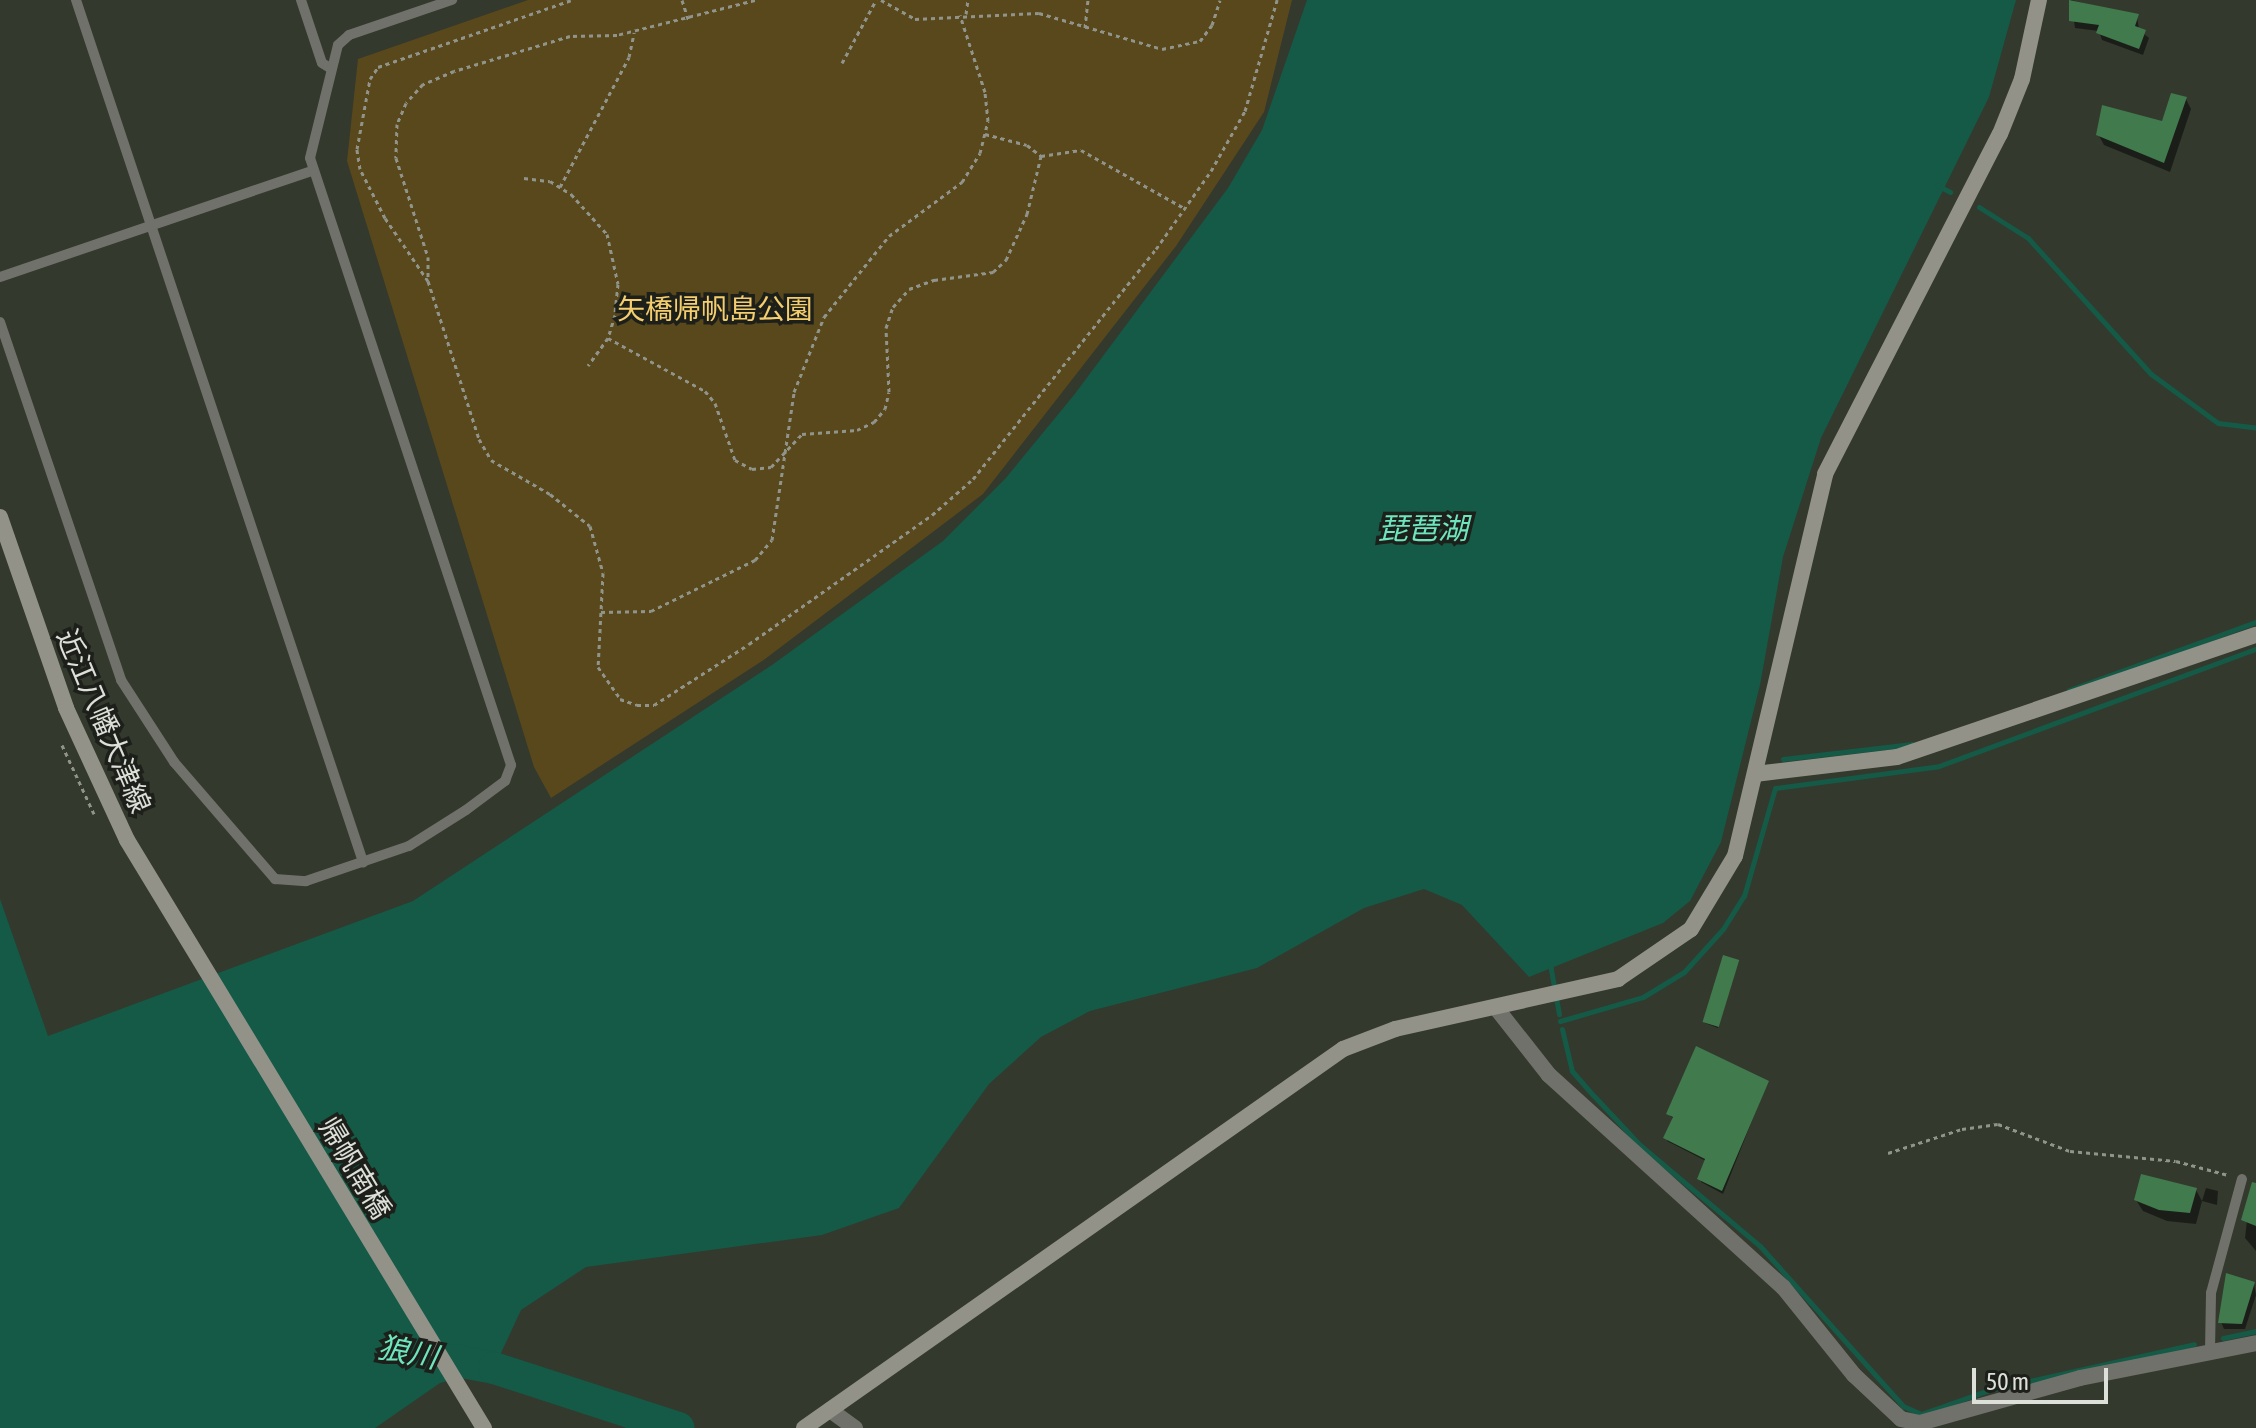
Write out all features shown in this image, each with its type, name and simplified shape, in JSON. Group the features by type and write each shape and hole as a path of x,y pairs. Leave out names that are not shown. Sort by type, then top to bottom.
{"street":[{"path":"805,1428 1343,1049 1395,1029 1497,1009 1618,979 1691,929 1735,856 1825,474 2000,134 2022,79 2039,0"},
{"name":"近江八幡大津線","path":"0,517 86,755 182,935"},
{"path":"1755,774 1897,757 2256,635"},
{"name":"帰帆南橋","path":"182,935 484,1428"},
{"path":"1497,1009 1549,1075 1783,1287 1854,1375 1901,1419 1920,1423 2080,1378 2256,1343"},
{"path":"830,1410 855,1428"}],"lane":[{"path":"76,0 363,862"},
{"path":"301,0 322,63 330,68"},
{"path":"0,322 121,680 147,725 275,879 306,881 409,846 466,810 505,781 511,765 312,171 330,68 338,45 349,35 452,0"},
{"path":"0,277 312,171"},
{"path":"2210,1351 2211,1293 2242,1179"}],"path":[{"path":"571,0 378,67 370,79 357,149 360,169 385,218 428,281 479,439 491,460 550,494 590,526 603,573 598,667 620,699 637,705 654,705 749,644 932,515 973,479 1185,209 1245,111 1277,0"},
{"path":"682,0 689,21"},
{"path":"428,281 428,257 396,158 397,124 406,103 423,84 515,51 570,36 635,32 689,21 755,0"},
{"path":"842,63 878,0 915,19 966,14 1039,13 1150,46 1182,48 1200,41 1220,0"},
{"path":"966,14 968,0"},
{"path":"1085,28 1088,0"},
{"path":"601,612 651,611 755,560 772,540 794,392 824,317 889,236 962,182 985,134 985,92 960,15"},
{"path":"560,187 629,57 635,32"},
{"path":"985,134 1027,145 1041,156 1081,150 1185,209"},
{"path":"608,338 705,391 715,403 735,460 752,469 771,467 802,434 857,430 880,416 889,392 886,328 893,307 909,289 934,280 993,272 1006,260 1027,214 1041,156"},
{"path":"524,178 560,187 592,212 611,247 618,284 608,338 588,366"},
{"path":"1888,1153 1962,1129 1998,1124 2070,1151 2176,1161 2242,1179"}],"green space":[{"name":"矢橋帰帆島公園","path":"528,0 1292,0 1264,112 1176,246 983,494 765,659 551,798 534,767 347,161 358,59"}],"water":[{"name":"琵琶湖","path":"1307,0 2016,0 1989,97 1821,438 1783,557 1760,685 1721,842 1690,901 1663,923 1529,977 1462,905 1424,889 1364,908 1257,968 1090,1011 1041,1037 989,1084 899,1208 822,1235 586,1267 521,1310 494,1368 440,1383 375,1428 0,1428 0,899 48,1036 413,901 772,665 943,541 1005,479 1074,395 1228,188 1262,130"}],"building":[{"path":"2069,0 2139,14 2135,26 2146,30 2139,49 2096,33 2099,25 2069,21"},
{"path":"2171,93 2187,97 2164,163 2096,135 2102,105 2162,121"},
{"path":"1723,955 1739,960 1719,1027 1703,1022"},
{"path":"1696,1046 1769,1081 1722,1191 1697,1179 1705,1159 1663,1138 1673,1117 1666,1114"},
{"path":"2141,1174 2197,1188 2190,1213 2159,1210 2134,1200"},
{"path":"2252,1182 2256,1183 2256,1226 2241,1220"},
{"path":"2226,1273 2255,1282 2242,1324 2218,1323"}],"waterway":[{"path":"1937,185 1950,192"},
{"path":"1979,207 2028,238 2151,374 2218,423 2256,428"},
{"path":"2069,690 2256,622"},
{"path":"1560,1021 1643,997 1684,972 1723,929 1744,896 1775,788 1939,766 2256,649"},
{"path":"1783,759 1912,744"},
{"path":"1550,964 1559,1014"},
{"path":"1562,1029 1572,1071 1594,1096 1640,1145 1760,1246 1903,1406 1921,1414 1989,1390 2194,1344"},
{"path":"2223,1338 2256,1331"},
{"name":"狼川","path":"452,1360 494,1368 679,1428"}]}
